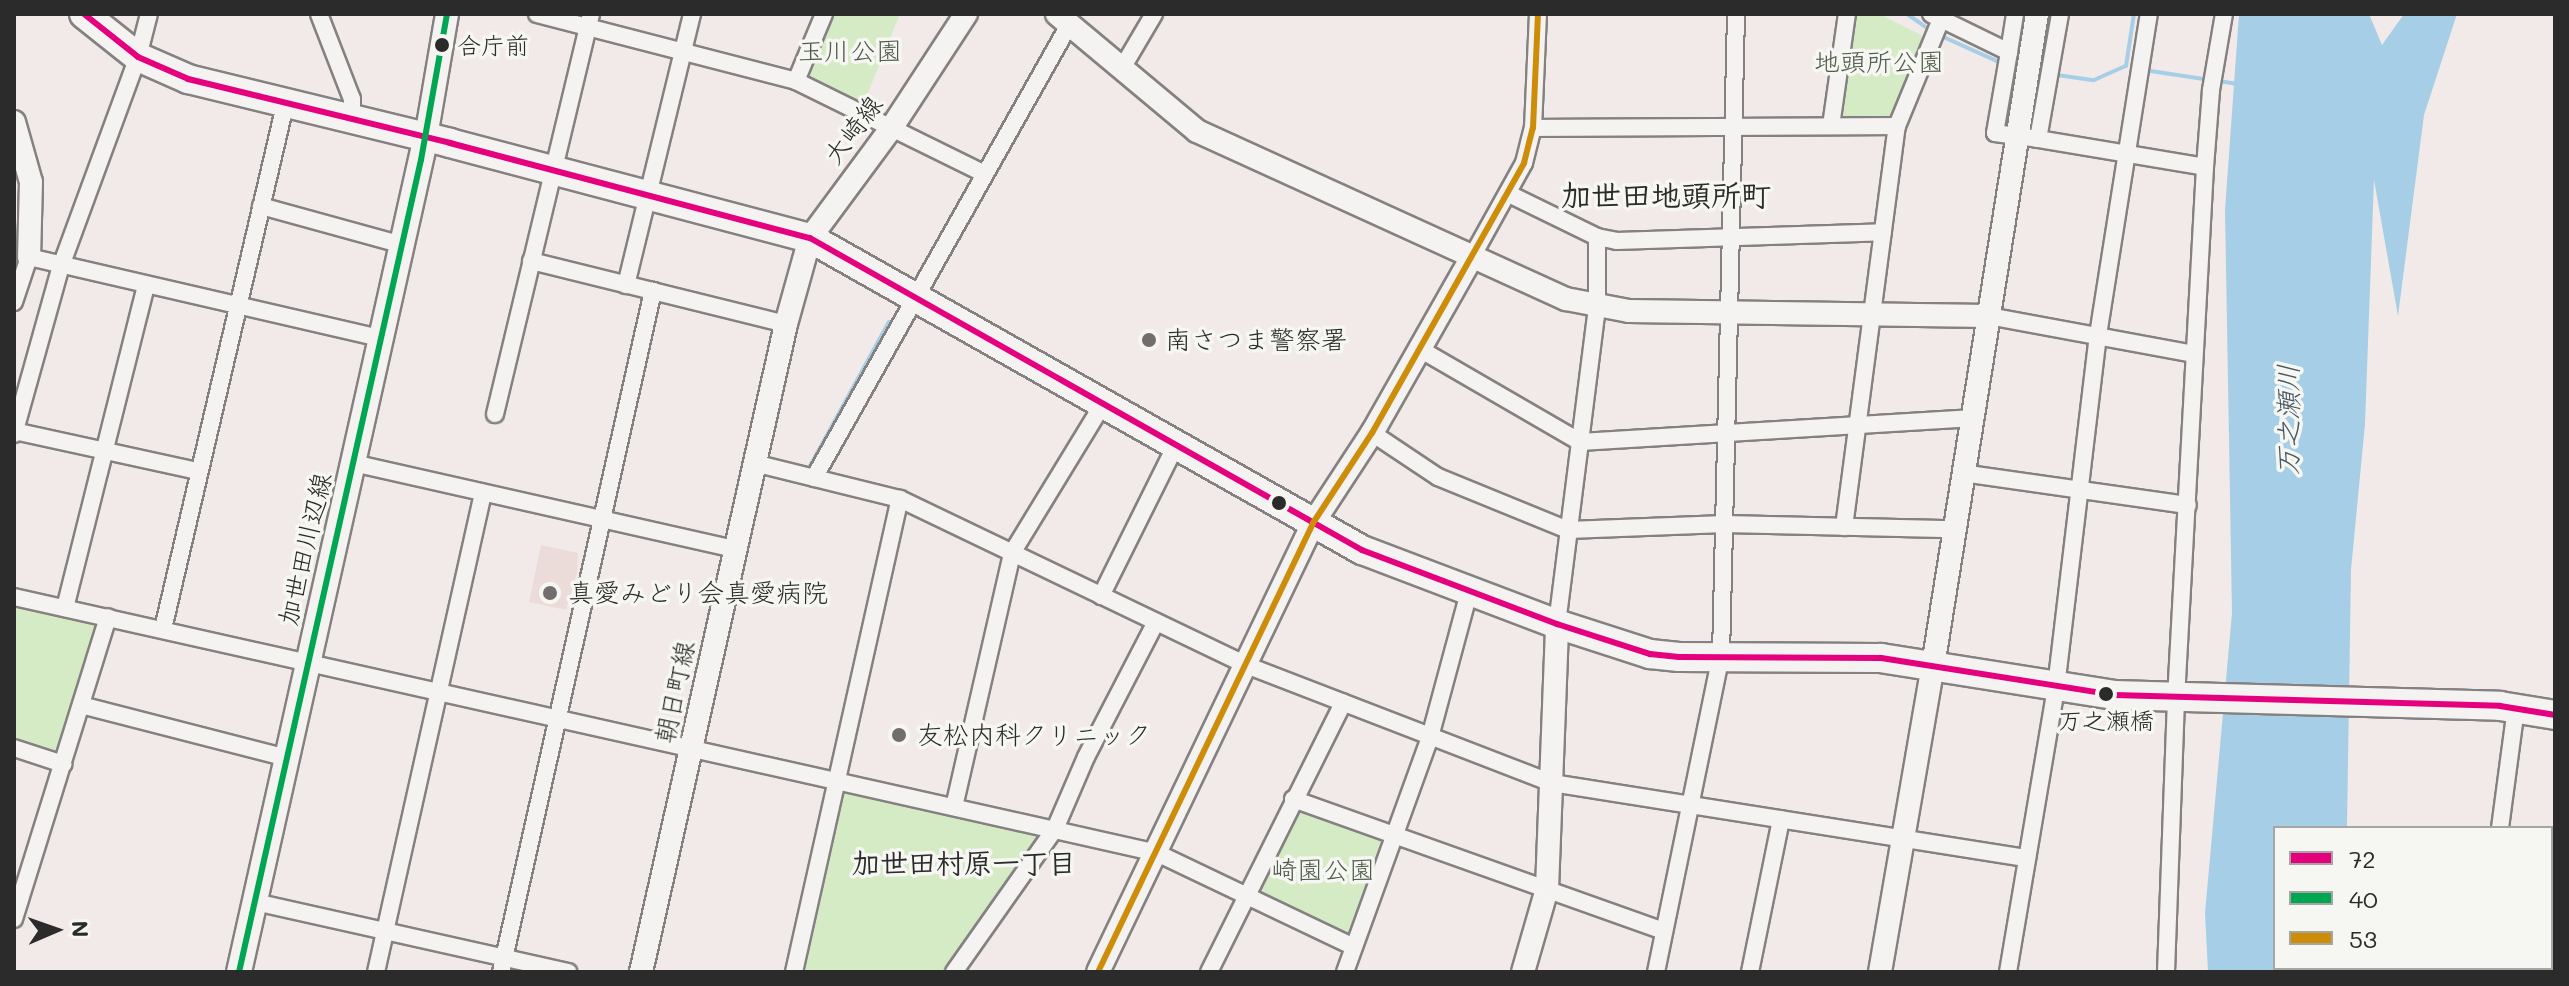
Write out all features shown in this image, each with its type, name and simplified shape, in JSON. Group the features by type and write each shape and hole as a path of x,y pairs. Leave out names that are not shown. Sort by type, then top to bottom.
{"highway":[{"path":"84,14 138,57 188,79 426,137 810,238 1362,550 1557,624 1650,654 1881,658 2056,687 2181,699 2508,707 2555,715"}],"main road":[{"name":"加世田川辺線","path":"239,972 426,137"}],"street":[{"path":"149,14 138,57 61,266 14,432 198,471"},
{"path":"319,14 352,99 352,119"},
{"path":"426,137 447,14"},
{"path":"537,14 590,20 796,81 983,173"},
{"path":"626,285 692,14"},
{"path":"796,81 824,14"},
{"name":"大崎線","path":"810,238 892,127 966,14"},
{"path":"1121,70 1154,14"},
{"path":"1098,972 1313,523 1372,433 1524,163 1533,128 1538,14"},
{"path":"1656,972 1721,656 1736,14"},
{"path":"1831,126 1847,14"},
{"path":"2015,14 1995,133 2205,167"},
{"path":"2028,137 2028,71 2037,14"},
{"path":"1880,972 1905,838 1970,418 1989,316 2028,137 2060,14"},
{"path":"2013,971 2027,858 2056,687 2098,335 2149,14"},
{"path":"2166,972 2205,167 2211,90 2224,14"},
{"path":"814,478 983,173 1063,19 1197,131 1566,299 1597,308 1989,316 2194,354"},
{"path":"495,414 590,20"},
{"path":"1844,527 1897,126 1936,26 2009,52"},
{"path":"163,629 285,105"},
{"path":"14,122 31,182 29,257 14,302"},
{"path":"1533,128 1897,126"},
{"path":"1509,194 1597,237 1617,241 1883,232"},
{"path":"261,206 403,245"},
{"path":"1523,972 1547,889 1557,624 1597,308 1597,237"},
{"name":"朝日町線","path":"641,972 786,324 810,238"},
{"path":"29,257 381,338"},
{"path":"531,261 786,324"},
{"path":"65,608 146,285"},
{"path":"503,965 653,291"},
{"path":"1418,348 1580,442 1970,418"},
{"path":"954,807 1012,553 1103,404"},
{"path":"1372,433 1438,477 1568,530 1725,524 1954,529"},
{"path":"1101,596 1176,445"},
{"path":"353,463 735,549"},
{"path":"754,463 900,499 1246,665 1552,783 2027,858"},
{"path":"1962,473 2188,505"},
{"path":"376,972 483,493"},
{"path":"794,972 900,499"},
{"path":"1345,972 1430,737 1469,592"},
{"path":"14,597 1157,853 1354,947"},
{"path":"14,919 108,617"},
{"path":"954,972 1055,829 1086,757 1156,622"},
{"path":"1209,972 1343,703"},
{"path":"81,705 287,758"},
{"path":"2500,826 2508,707"},
{"path":"14,748 63,764"},
{"path":"1293,799 1664,931"},
{"path":"1750,972 1781,819"},
{"path":"255,902 386,931 503,965 568,972"}],"shaded area":[{"name":"真愛みどり会真愛病院","path":"541,545 578,553 577,573 566,610 529,602"}],"green space":[{"name":"玉川公園","path":"829,14 900,14 863,105 807,79 806,70"},
{"name":"地頭所公園","path":"1852,14 1879,14 1925,37 1894,119 1840,121 1836,117"},
{"path":"14,604 97,622 99,629 60,750 55,754 14,741"},
{"path":"841,788 1043,833 946,972 799,972"},
{"name":"崎園公園","path":"1298,809 1385,840 1349,936 1258,892"}],"water":[{"name":"万之瀬川","path":"2239,14 2369,14 2382,45 2404,14 2457,14 2424,115 2398,316 2374,180 2365,424 2351,570 2347,826 2273,826 2273,970 2339,972 2208,972 2205,913 2232,613 2225,210"}],"waterway":[{"path":"1907,14 1931,31"},
{"path":"2126,66 2134,14"},
{"path":"1939,35 1999,62"},
{"path":"2057,75 2094,80 2126,66"},
{"path":"2144,70 2210,80"},
{"path":"2219,81 2238,84"},
{"path":"810,466 889,322"}],"transit line":[{"name":"72","path":"84,14 138,57 188,79 450,143 810,238 1362,550 1557,624 1650,654 1679,657 1881,658 2114,695 2500,706 2555,715"},
{"name":"40","path":"239,972 421,160 447,14"},
{"name":"53","path":"1098,972 1313,523 1372,433 1524,163 1533,128 1538,14"}],"place":[{"name":"合庁前","path":"442,45"},
{"name":"南さつま警察署","path":"1149,340"},
{"name":"真愛みどり会真愛病院","path":"550,593"},
{"name":"万之瀬橋","path":"2106,694"},
{"name":"友松内科クリニック","path":"899,735"}],"district":[{"name":"加世田地頭所町","path":"1666,194"},
{"name":"加世田村原一丁目","path":"964,862"}]}
